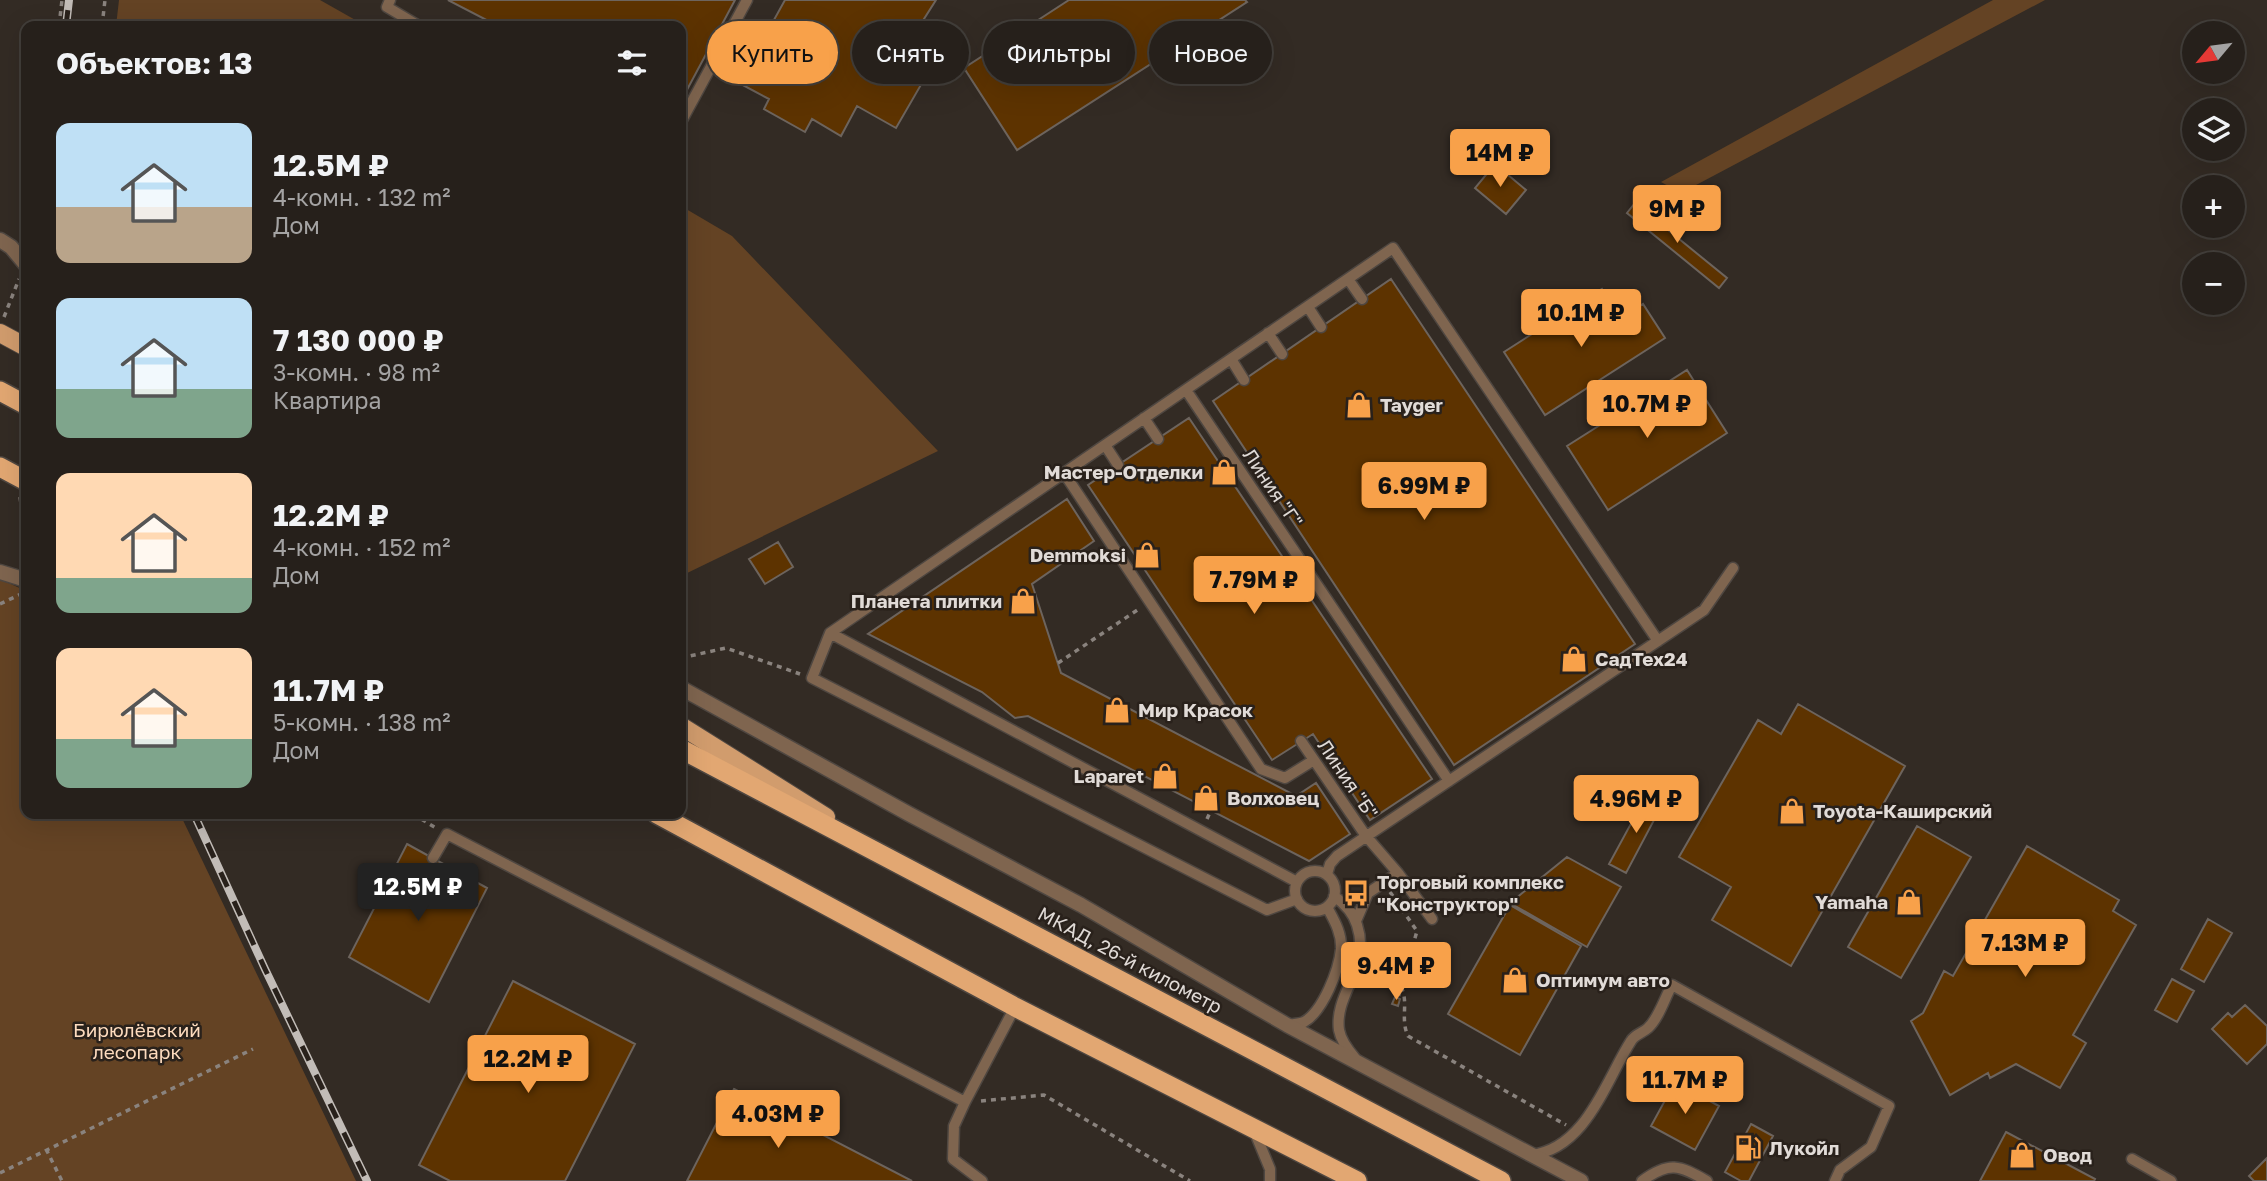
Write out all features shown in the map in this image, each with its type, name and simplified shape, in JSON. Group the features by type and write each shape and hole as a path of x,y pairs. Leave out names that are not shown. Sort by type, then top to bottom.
{"highway":[{"path":"3,392 21,402"},
{"path":"0,467 21,478"},
{"name":"МКАД, 26-й километр","path":"686,752 1502,1181"},
{"path":"666,819 1015,1007 1357,1181"}],"main road":[{"path":"0,331 21,343"},
{"path":"686,729 922,876"}],"street":[{"path":"0,240 11,247 21,259"},
{"path":"0,572 21,578"},
{"path":"686,691 1081,905 1287,1026 1581,1181"}],"lane":[{"path":"390,0 387,7 411,21"},
{"path":"686,113 747,0"},
{"path":"1297,899 1267,910 812,678 830,633 1393,248 1658,641"},
{"path":"1348,279 1362,299"},
{"path":"1307,307 1321,327"},
{"path":"1268,334 1282,354"},
{"path":"1231,359 1244,380"},
{"name":"Линия \"Г\"","path":"1186,390 1449,780"},
{"path":"1144,418 1158,439"},
{"path":"1105,445 1118,465"},
{"path":"1064,473 1261,769 1285,778 1314,760"},
{"path":"1327,874 1329,864 1337,856 1404,804 1449,780 1490,747 1567,695 1704,610 1733,568"},
{"path":"830,633 1297,882"},
{"name":"Линия \"Б\"","path":"1301,741 1366,836 1432,919"},
{"path":"433,858 447,834 965,1102"},
{"path":"1311,871 1327,874 1332,880 1334,896 1327,906 1316,911 1306,908 1297,899 1297,882 1311,871"},
{"path":"1356,920 1368,894 1398,873"},
{"path":"1334,896 1346,904 1356,920 1361,937 1361,955 1340,1014 1339,1031 1346,1048 1359,1063"},
{"path":"1287,1026 1304,1022 1323,1003 1336,967 1341,948 1339,929 1327,906"},
{"path":"1531,1155 1544,1153 1561,1143 1583,1124 1633,1037 1650,1027 1672,985 1889,1106 1871,1147 1840,1171 1835,1181"},
{"path":"982,1181 953,1159 954,1126 1015,1007"},
{"path":"1252,1126 1270,1169 1270,1181"},
{"path":"2132,1159 2171,1181"},
{"path":"1642,1181 1659,1169 1682,1167 1707,1181"}],"path":[{"path":"60,21 62,0"},
{"path":"103,21 105,0"},
{"path":"0,331 14,291"},
{"path":"0,604 21,594"},
{"path":"1058,663 1149,602"},
{"path":"686,656 726,648 812,678"},
{"path":"422,819 447,834"},
{"path":"1383,883 1417,931 1398,998"},
{"path":"1401,987 1406,996 1404,1027 1408,1036 1576,1130"},
{"path":"0,1173 253,1049"},
{"path":"965,1102 1044,1096 1190,1181"},
{"path":"46,1149 62,1181"}],"green space":[{"path":"119,0 320,0 357,21 117,21"},
{"path":"1993,0 2045,0 1681,193 1661,182"},
{"path":"686,209 732,236 938,451 686,574"},
{"name":"Бирюлёвский лесопарк","path":"0,579 21,589 21,819 182,819 356,1181 0,1181"}],"building":[{"path":"448,0 735,0 724,21 707,21 707,52 686,92 686,21 488,21"},
{"path":"785,0 936,0 923,21 852,21 852,84 921,84 896,128 857,106 841,136 812,119 805,132 764,109 769,99 741,84 838,84 838,21 773,21"},
{"path":"1069,0 1247,2 1217,21 1149,21 1149,65 1135,74 1135,21 1037,21"},
{"path":"983,56 983,84 1120,84 1017,150 969,76 969,65"},
{"path":"1495,164 1526,190 1506,214 1475,188"},
{"path":"1635,203 1727,278 1719,288 1627,213"},
{"path":"1391,279 1635,644 1454,765 1213,401"},
{"path":"1602,289 1621,318 1643,304 1665,338 1545,415 1504,352"},
{"path":"1687,370 1727,433 1608,510 1567,446"},
{"path":"1189,418 1432,779 1370,820 1313,734 1272,760 1088,485"},
{"path":"1067,499 1094,541 1032,584 1061,673 1296,796 1316,783 1350,834 1309,861 1028,716 1015,718 982,692 868,634"},
{"path":"778,542 793,567 765,584 749,559"},
{"name":"Toyota-Каширский","path":"1798,704 1905,766 1791,966 1712,920 1731,887 1679,857 1758,720 1781,734"},
{"path":"1646,796 1662,805 1626,873 1609,864"},
{"name":"Yamaha","path":"1917,826 1971,857 1901,978 1848,947"},
{"path":"407,844 487,888 429,1002 349,957"},
{"path":"2027,846 2119,900 2113,911 2136,925 2073,1035 2086,1043 2060,1088 2016,1064 1990,1078 1988,1073 1950,1095 1911,1021 1923,1013 1944,971 1953,976"},
{"path":"1567,857 1621,887 1587,947 1510,903"},
{"name":"Оптимум авто","path":"1510,905 1581,946 1520,1055 1448,1014"},
{"path":"2208,919 2232,933 2204,982 2181,969"},
{"path":"2172,979 2194,991 2177,1022 2155,1010"},
{"path":"513,981 635,1044 565,1181 450,1181 419,1165"},
{"path":"1395,997 1400,999 1398,1006 1392,1004"},
{"path":"2245,1005 2267,1026 2267,1044 2247,1064 2212,1029 2228,1013 2232,1017"},
{"path":"1675,1082 1719,1106 1695,1150 1651,1126"},
{"path":"734,1089 912,1181 687,1181"},
{"path":"1751,1124 1773,1136 1749,1181 1741,1181 1725,1172"},
{"name":"Овод","path":"2006,1132 2095,1179 2094,1181 1980,1181"},
{"path":"2267,1158 2267,1181 2254,1181 2249,1176"}],"railway":[{"path":"67,21 69,0"},
{"path":"196,819 367,1181"}],"place":[{"name":"Tayger","path":"1359,405"},
{"name":"Мастер-Отделки","path":"1224,472"},
{"name":"Demmoksi","path":"1147,555"},
{"name":"Планета плитки","path":"1023,601"},
{"name":"СадТех24","path":"1574,659"},
{"name":"Мир Красок","path":"1117,710"},
{"name":"Laparet","path":"1165,776"},
{"name":"Волховец","path":"1206,798"},
{"name":"Toyota-Каширский","path":"1792,811"},
{"name":"Торговый комплекс \"Конструктор\"","path":"1356,893"},
{"name":"Yamaha","path":"1909,902"},
{"name":"Оптимум авто","path":"1515,980"},
{"name":"Лукойл","path":"1748,1148"},
{"name":"Овод","path":"2022,1155"}]}
